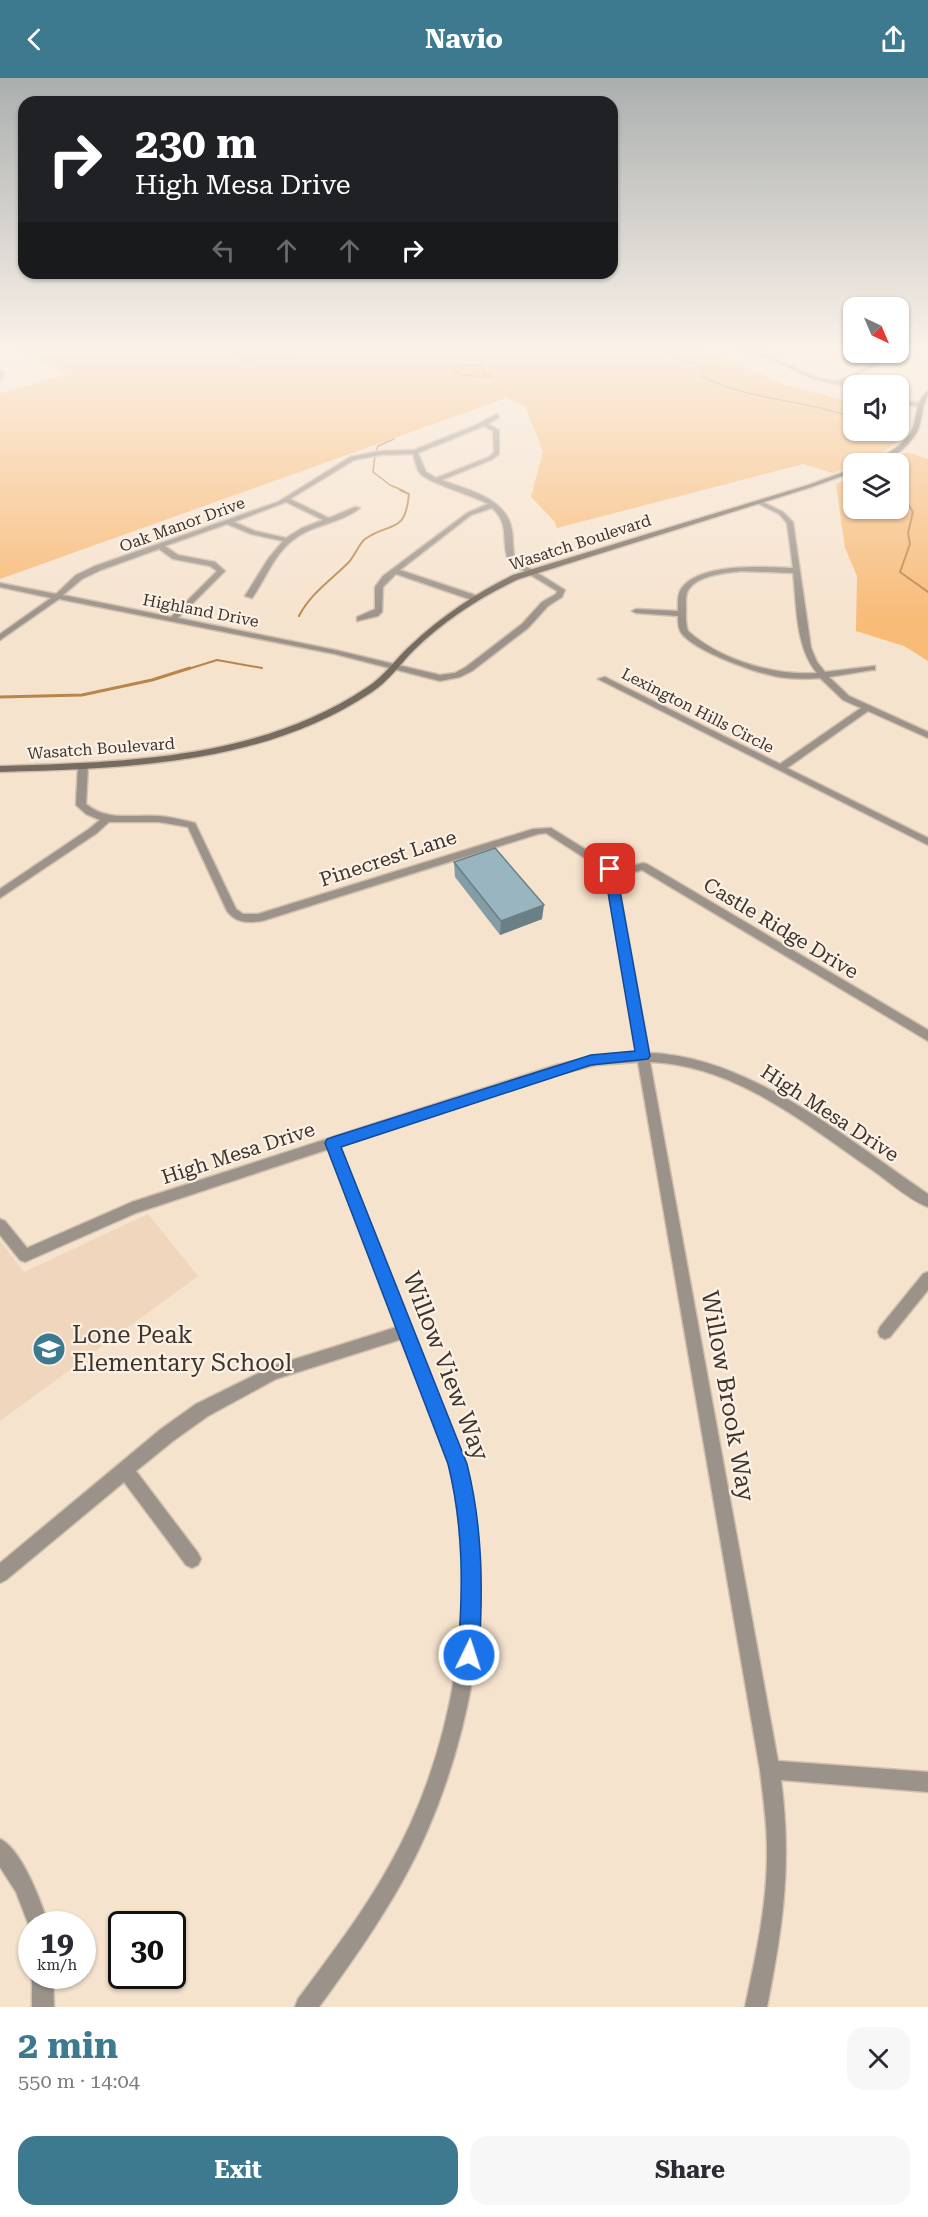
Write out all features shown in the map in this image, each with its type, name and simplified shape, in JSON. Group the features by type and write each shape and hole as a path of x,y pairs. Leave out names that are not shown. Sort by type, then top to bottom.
{"main road":[{"path":"892,453 908,440"},
{"name":"Wasatch Boulevard","path":"0,769 162,761 222,750 297,727 337,709 369,690 396,667 410,650 475,598 530,571 759,502 843,474"}],"street":[{"path":"441,440 416,452 422,471 436,480 466,489 492,505 507,522 511,558 530,571"},
{"path":"436,480 490,458 497,453 496,440"},
{"name":"Oak Manor Drive","path":"0,638 57,597 79,577 286,500 352,458 380,453 416,452"},
{"path":"286,500 330,521"},
{"path":"759,502 781,513 790,522 807,648 822,674 838,692 866,708 928,735"},
{"path":"360,619 375,614 379,610 380,587 386,578 469,514 492,505"},
{"path":"249,596 262,580 270,561 288,540 357,508"},
{"path":"228,522 253,533 288,540"},
{"path":"161,547 176,556 217,566 221,571 173,619"},
{"path":"797,571 744,568 701,579 687,586 684,591 682,626 690,637 754,668 780,675 822,674 872,668"},
{"path":"395,571 475,598"},
{"name":"Highland Drive","path":"0,585 173,619 440,678 457,675 469,669 525,626 545,604 560,594 559,588 530,571"},
{"path":"636,611 682,614"},
{"name":"Lexington Hills Circle","path":"602,679 928,842"},
{"path":"780,768 866,708"},
{"path":"0,894 93,831 106,819 87,811 81,805 83,766"},
{"name":"Pinecrest Lane","path":"106,819 158,819 192,825 232,911 240,918 258,918 537,831 547,830 603,862 612,875"},
{"name":"Castle Ridge Drive","path":"612,875 643,866 928,1036"},
{"name":"Willow Brook Way","path":"612,875 770,1770 777,1826 776,1886 767,1952 756,2007"},
{"name":"High Mesa Drive","path":"0,1225 25,1256 132,1208 591,1060 643,1056 696,1063 749,1083 778,1098 928,1201"},
{"name":"Willow View Way","path":"306,2007 397,1872 432,1795 456,1722 469,1655 473,1591 466,1497 458,1464 333,1143"},
{"path":"885,1332 928,1279"},
{"path":"0,1574 125,1470 202,1410 273,1373 406,1331"},
{"path":"125,1470 192,1559"},
{"path":"770,1770 928,1782"},
{"path":"0,1849 24,1886 33,1911"},
{"path":"43,1989 43,2007"}],"shaded area":[{"path":"0,440 389,440 0,579"},
{"path":"539,440 898,441 882,453 843,453 843,469 833,473 803,464 557,528 554,521 531,497 543,451"},
{"path":"907,452 928,459 928,661 904,646 856,631 857,576 845,548 836,484 843,481 843,519 909,519 909,453 905,453"},
{"name":"Lone Peak Elementary School","path":"148,1214 198,1276 0,1421 0,1241 24,1272"}],"building":[{"path":"495,848 544,905 501,921 454,862"}],"waterway":[{"path":"376,451 378,446 392,440"},
{"path":"375,456 373,472 390,485 404,491"},
{"path":"299,616 315,594 349,562 365,539 400,522 407,507 409,494 400,490"},
{"path":"909,506 913,512 908,533 910,544 900,572 928,592"},
{"path":"185,670 217,660 262,668"},
{"path":"0,697 82,695 152,680 190,668"}],"place":[{"name":"Lone Peak Elementary School","path":"49,1349"}],"route":[{"path":"469,1655 473,1591 470,1532 466,1497 458,1464 333,1143 591,1060 643,1056 610,869"}]}
